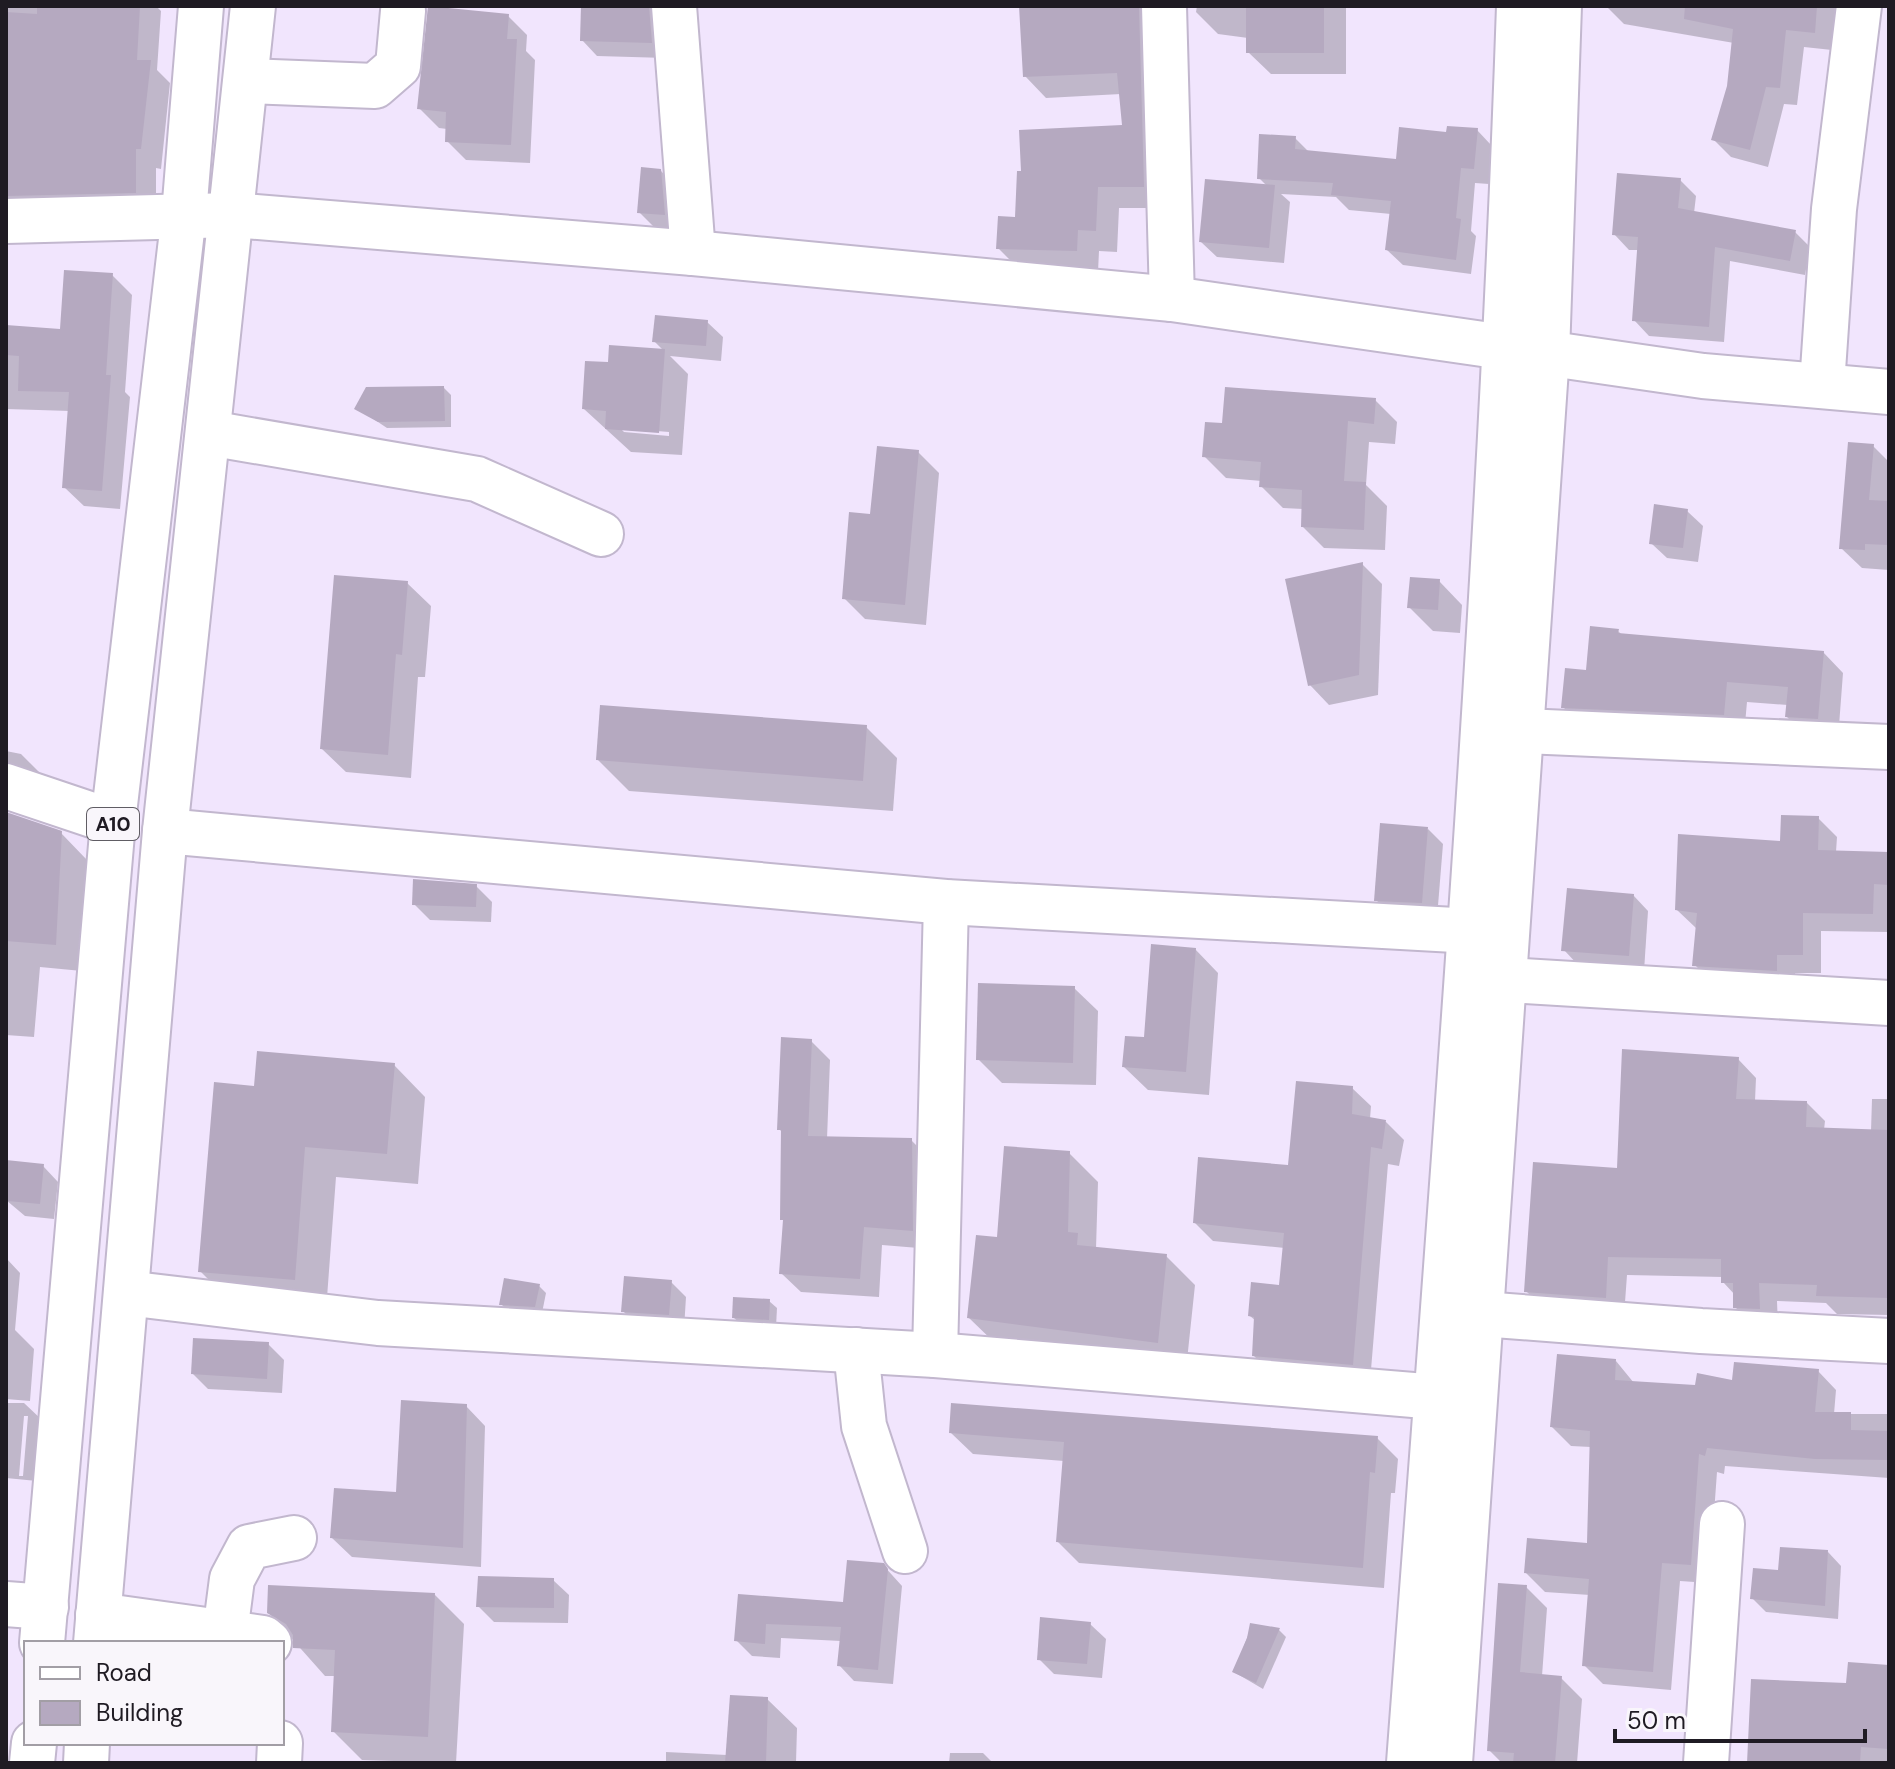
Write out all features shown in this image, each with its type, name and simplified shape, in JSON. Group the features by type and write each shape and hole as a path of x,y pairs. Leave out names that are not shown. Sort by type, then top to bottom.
{"main road":[{"name":"A10","path":"31,1618 113,822 184,214 201,6"},
{"name":"A10","path":"97,1629 165,831 253,6"},
{"path":"674,6 693,253"},
{"path":"1164,6 1172,299"},
{"path":"1450,1763 1523,731 1527,351 1519,6"},
{"path":"1409,1763 1473,931 1559,6"},
{"path":"1822,385 1834,209 1859,6"},
{"path":"246,81 375,86 398,66 403,11"},
{"path":"6,221 233,215 693,253 1172,299 1703,376 1889,392"},
{"path":"209,433 477,479 601,534"},
{"path":"1523,731 1889,747"},
{"path":"6,786 113,822"},
{"path":"165,831 946,902 1473,931"},
{"path":"935,1355 946,902"},
{"path":"1506,980 1889,1003"},
{"path":"126,1293 378,1323 935,1355 1437,1397"},
{"path":"1482,1314 1701,1331 1889,1341"},
{"path":"856,1350 864,1426 905,1551"},
{"path":"1706,1763 1722,1524"},
{"path":"225,1633 232,1579 249,1547 294,1538"},
{"path":"97,1629 225,1633 267,1641"}],"building":[{"path":"37,6 140,6 137,60 151,60 141,149 136,149 136,193 6,196 6,12 37,14"},
{"path":"428,6 509,14 507,39 517,39 511,145 445,142 446,112 417,109"},
{"path":"581,6 649,6 652,43 580,41"},
{"path":"1019,6 1139,6 1144,187 1098,187 1096,231 1078,230 1077,251 996,249 998,216 1015,217 1017,171 1021,171 1019,130 1122,125 1117,73 1023,77"},
{"path":"1246,6 1324,6 1324,53 1246,53"},
{"path":"1685,6 1817,6 1815,33 1786,30 1780,88 1766,87 1750,150 1711,140 1727,86 1733,29 1684,19"},
{"path":"1447,126 1478,128 1474,169 1461,168 1456,218 1461,219 1456,260 1385,250 1391,201 1331,195 1333,183 1257,179 1259,134 1296,136 1295,149 1396,159 1399,127 1446,132"},
{"path":"641,167 661,169 665,215 637,213"},
{"path":"1617,173 1681,178 1678,208 1796,230 1790,261 1715,247 1709,327 1632,321 1638,237 1612,235"},
{"path":"1205,179 1275,185 1269,248 1199,242"},
{"path":"64,270 113,273 106,375 111,375 102,491 62,488 69,392 18,391 19,356 6,355 6,325 60,329"},
{"path":"655,315 708,320 706,346 652,342"},
{"path":"609,345 665,349 659,433 605,429 606,411 582,409 585,361 608,362"},
{"path":"444,386 445,421 378,422 354,409 366,387"},
{"path":"1225,387 1376,398 1374,424 1348,421 1344,481 1366,482 1364,530 1301,527 1302,490 1259,487 1261,462 1202,457 1205,422 1222,423"},
{"path":"1848,442 1874,444 1869,500 1889,501 1889,545 1865,544 1865,550 1839,549"},
{"path":"877,446 919,450 905,605 842,599 849,512 870,514"},
{"path":"1654,504 1688,509 1683,548 1649,544"},
{"path":"1363,562 1359,675 1308,686 1285,579"},
{"path":"334,575 408,581 402,655 396,654 388,755 320,749"},
{"path":"1410,577 1440,579 1438,610 1407,608"},
{"path":"1590,626 1619,629 1618,633 1824,651 1818,719 1785,717 1788,687 1727,682 1724,715 1561,708 1565,668 1586,670"},
{"path":"600,705 867,725 863,781 596,760"},
{"path":"6,812 62,831 56,945 6,941"},
{"path":"1781,815 1819,816 1818,850 1889,852 1889,885 1874,884 1873,914 1803,913 1803,955 1777,955 1777,971 1692,966 1697,913 1675,910 1678,834 1780,841"},
{"path":"1380,823 1428,827 1422,903 1374,901"},
{"path":"413,879 477,884 476,907 412,905"},
{"path":"1567,888 1634,894 1629,956 1561,951"},
{"path":"1151,944 1196,948 1186,1072 1122,1067 1125,1036 1144,1037"},
{"path":"978,983 1075,986 1073,1063 976,1060"},
{"path":"781,1037 812,1039 808,1136 912,1138 913,1231 864,1227 860,1279 779,1274 783,1220 780,1220 781,1130 777,1130"},
{"path":"1622,1049 1739,1057 1736,1099 1807,1101 1806,1127 1889,1130 1889,1298 1816,1296 1817,1285 1759,1283 1760,1309 1733,1308 1733,1283 1721,1283 1721,1259 1608,1257 1606,1298 1524,1292 1533,1162 1617,1168"},
{"path":"257,1051 395,1063 387,1154 305,1147 295,1280 198,1272 214,1082 254,1086"},
{"path":"1296,1081 1353,1086 1352,1114 1386,1120 1382,1149 1371,1147 1353,1365 1252,1356 1254,1317 1248,1316 1251,1282 1279,1285 1284,1233 1193,1223 1198,1157 1288,1165"},
{"path":"1004,1146 1070,1151 1068,1232 1078,1233 1077,1245 1167,1254 1158,1343 967,1318 976,1235 997,1237"},
{"path":"6,1160 44,1164 40,1204 8,1201"},
{"path":"624,1276 672,1280 669,1315 621,1312"},
{"path":"504,1278 540,1284 535,1307 499,1305"},
{"path":"733,1297 770,1299 769,1320 732,1318"},
{"path":"193,1338 269,1342 267,1379 191,1374"},
{"path":"1557,1354 1616,1359 1615,1380 1695,1385 1697,1373 1732,1380 1734,1362 1819,1369 1815,1412 1851,1412 1851,1430 1889,1431 1889,1460 1815,1459 1707,1448 1705,1456 1699,1454 1691,1565 1662,1563 1653,1672 1582,1666 1589,1579 1524,1573 1527,1538 1587,1543 1590,1431 1550,1427"},
{"path":"401,1400 467,1404 463,1548 330,1538 334,1488 396,1492"},
{"path":"951,1403 1378,1436 1375,1473 1370,1472 1363,1568 1056,1542 1064,1442 949,1433"},
{"path":"1780,1547 1828,1550 1825,1606 1750,1599 1753,1568 1778,1570"},
{"path":"847,1560 884,1563 888,1569 878,1670 837,1666 841,1627 766,1624 765,1644 734,1641 738,1594 843,1602"},
{"path":"478,1576 554,1578 554,1608 476,1607"},
{"path":"1498,1583 1527,1585 1520,1672 1562,1676 1555,1763 1513,1763 1514,1753 1487,1751"},
{"path":"268,1585 435,1593 428,1737 331,1732 335,1650 293,1648 293,1635 286,1624 267,1613"},
{"path":"1040,1617 1091,1622 1087,1664 1037,1660"},
{"path":"1250,1623 1280,1628 1256,1683 1232,1672"},
{"path":"1848,1662 1889,1665 1889,1749 1861,1747 1860,1763 1747,1763 1751,1679 1846,1683"},
{"path":"730,1695 768,1697 766,1763 725,1763"}]}
